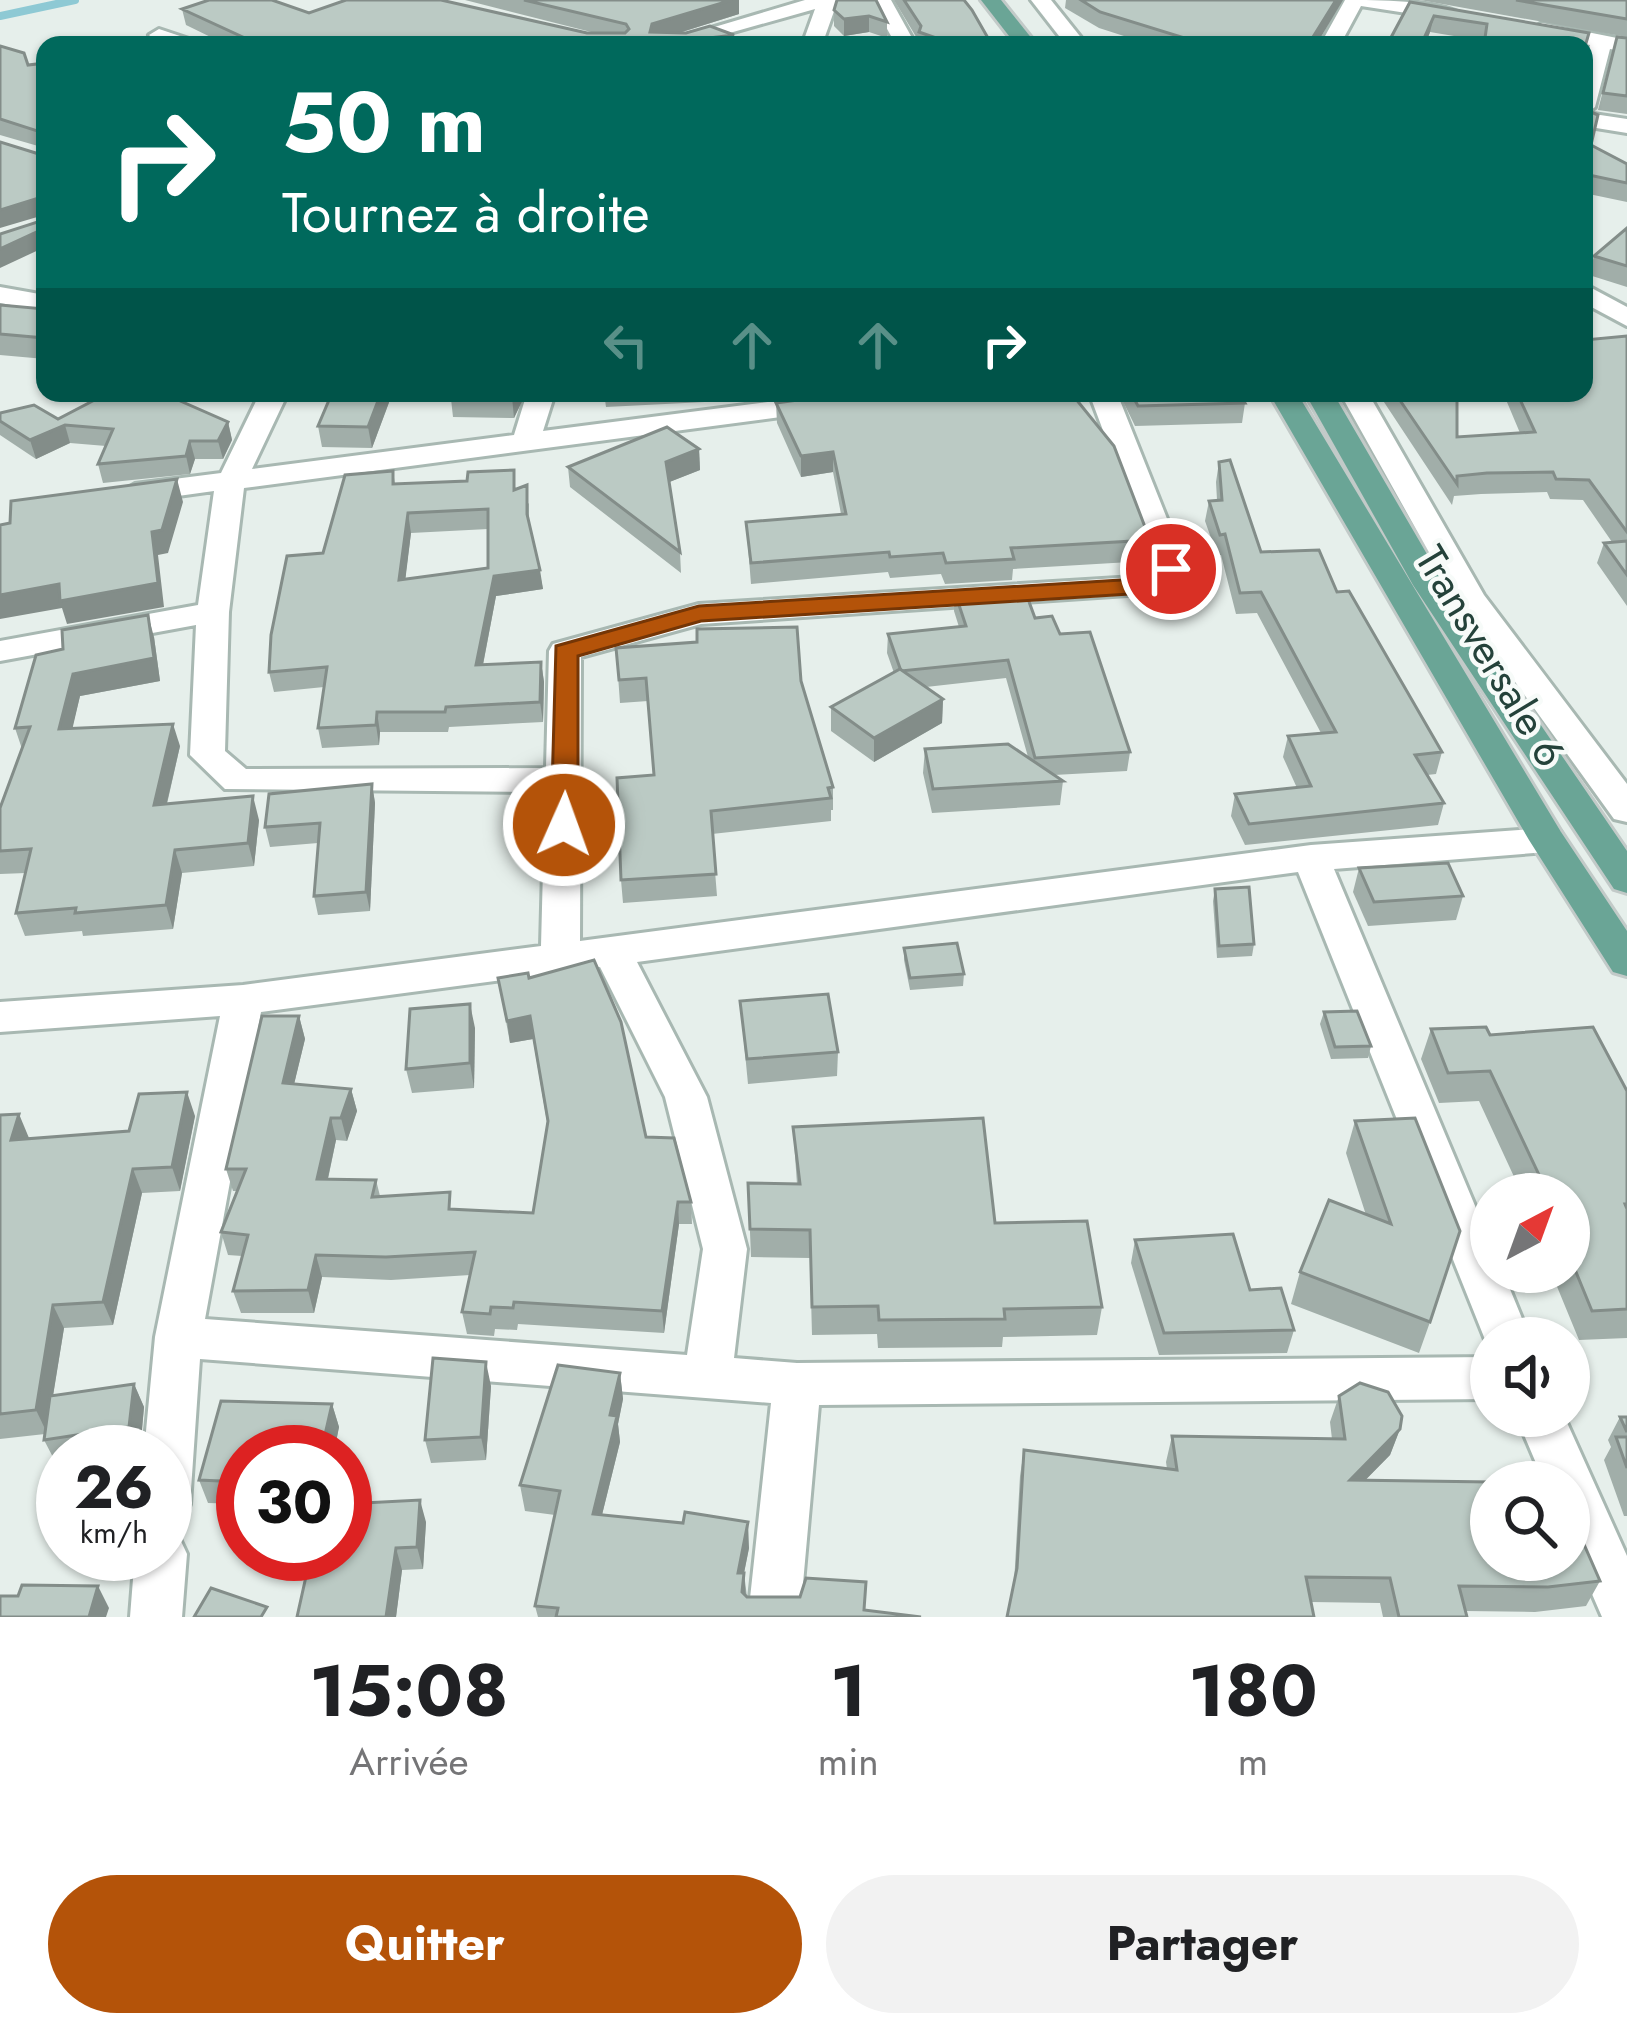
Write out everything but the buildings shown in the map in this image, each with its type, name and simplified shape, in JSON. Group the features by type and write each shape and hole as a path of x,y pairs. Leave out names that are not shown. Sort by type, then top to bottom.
{"main road":[{"path":"992,0 1033,36"},
{"path":"1016,0 1037,36"},
{"name":"Transversale 6","path":"1288,402 1547,840 1627,962"},
{"name":"Transversale 6","path":"1324,402 1483,638 1621,864"}],"street":[{"path":"696,36 828,0"},
{"path":"815,36 828,0"},
{"path":"881,0 901,36"},
{"path":"1041,0 1073,36"},
{"path":"1336,36 1358,0 1479,18"},
{"path":"737,4 782,13"},
{"path":"1533,13 1526,25 1575,36"},
{"path":"707,33 720,36"},
{"path":"1593,40 1627,46"},
{"path":"1593,73 1601,42"},
{"path":"1593,120 1627,126"},
{"path":"0,295 36,301"},
{"path":"1593,297 1627,318"},
{"path":"270,402 230,484 213,612 207,755 238,782 566,780"},
{"path":"526,441 538,402"},
{"path":"115,495 230,484 831,402"},
{"path":"560,960 565,651 699,614 1161,585 1171,569 1106,402"},
{"path":"1359,402 1455,599"},
{"path":"1340,429 1375,431"},
{"path":"0,651 213,612"},
{"path":"1483,638 1627,810"},
{"path":"0,1017 243,1000 1311,858 1547,840"},
{"path":"1311,858 1498,1317"},
{"path":"613,953 686,1096 725,1249 708,1378"},
{"path":"171,1425 178,1337 243,1000"},
{"path":"178,1337 797,1384 1470,1378"},
{"path":"774,1617 797,1384"},
{"path":"1549,1437 1627,1615"},
{"path":"157,1617 159,1581"}],"waterway":[{"path":"0,16 75,0"}],"route":[{"path":"564,825 565,651 699,614 1161,585 1171,569"}]}
